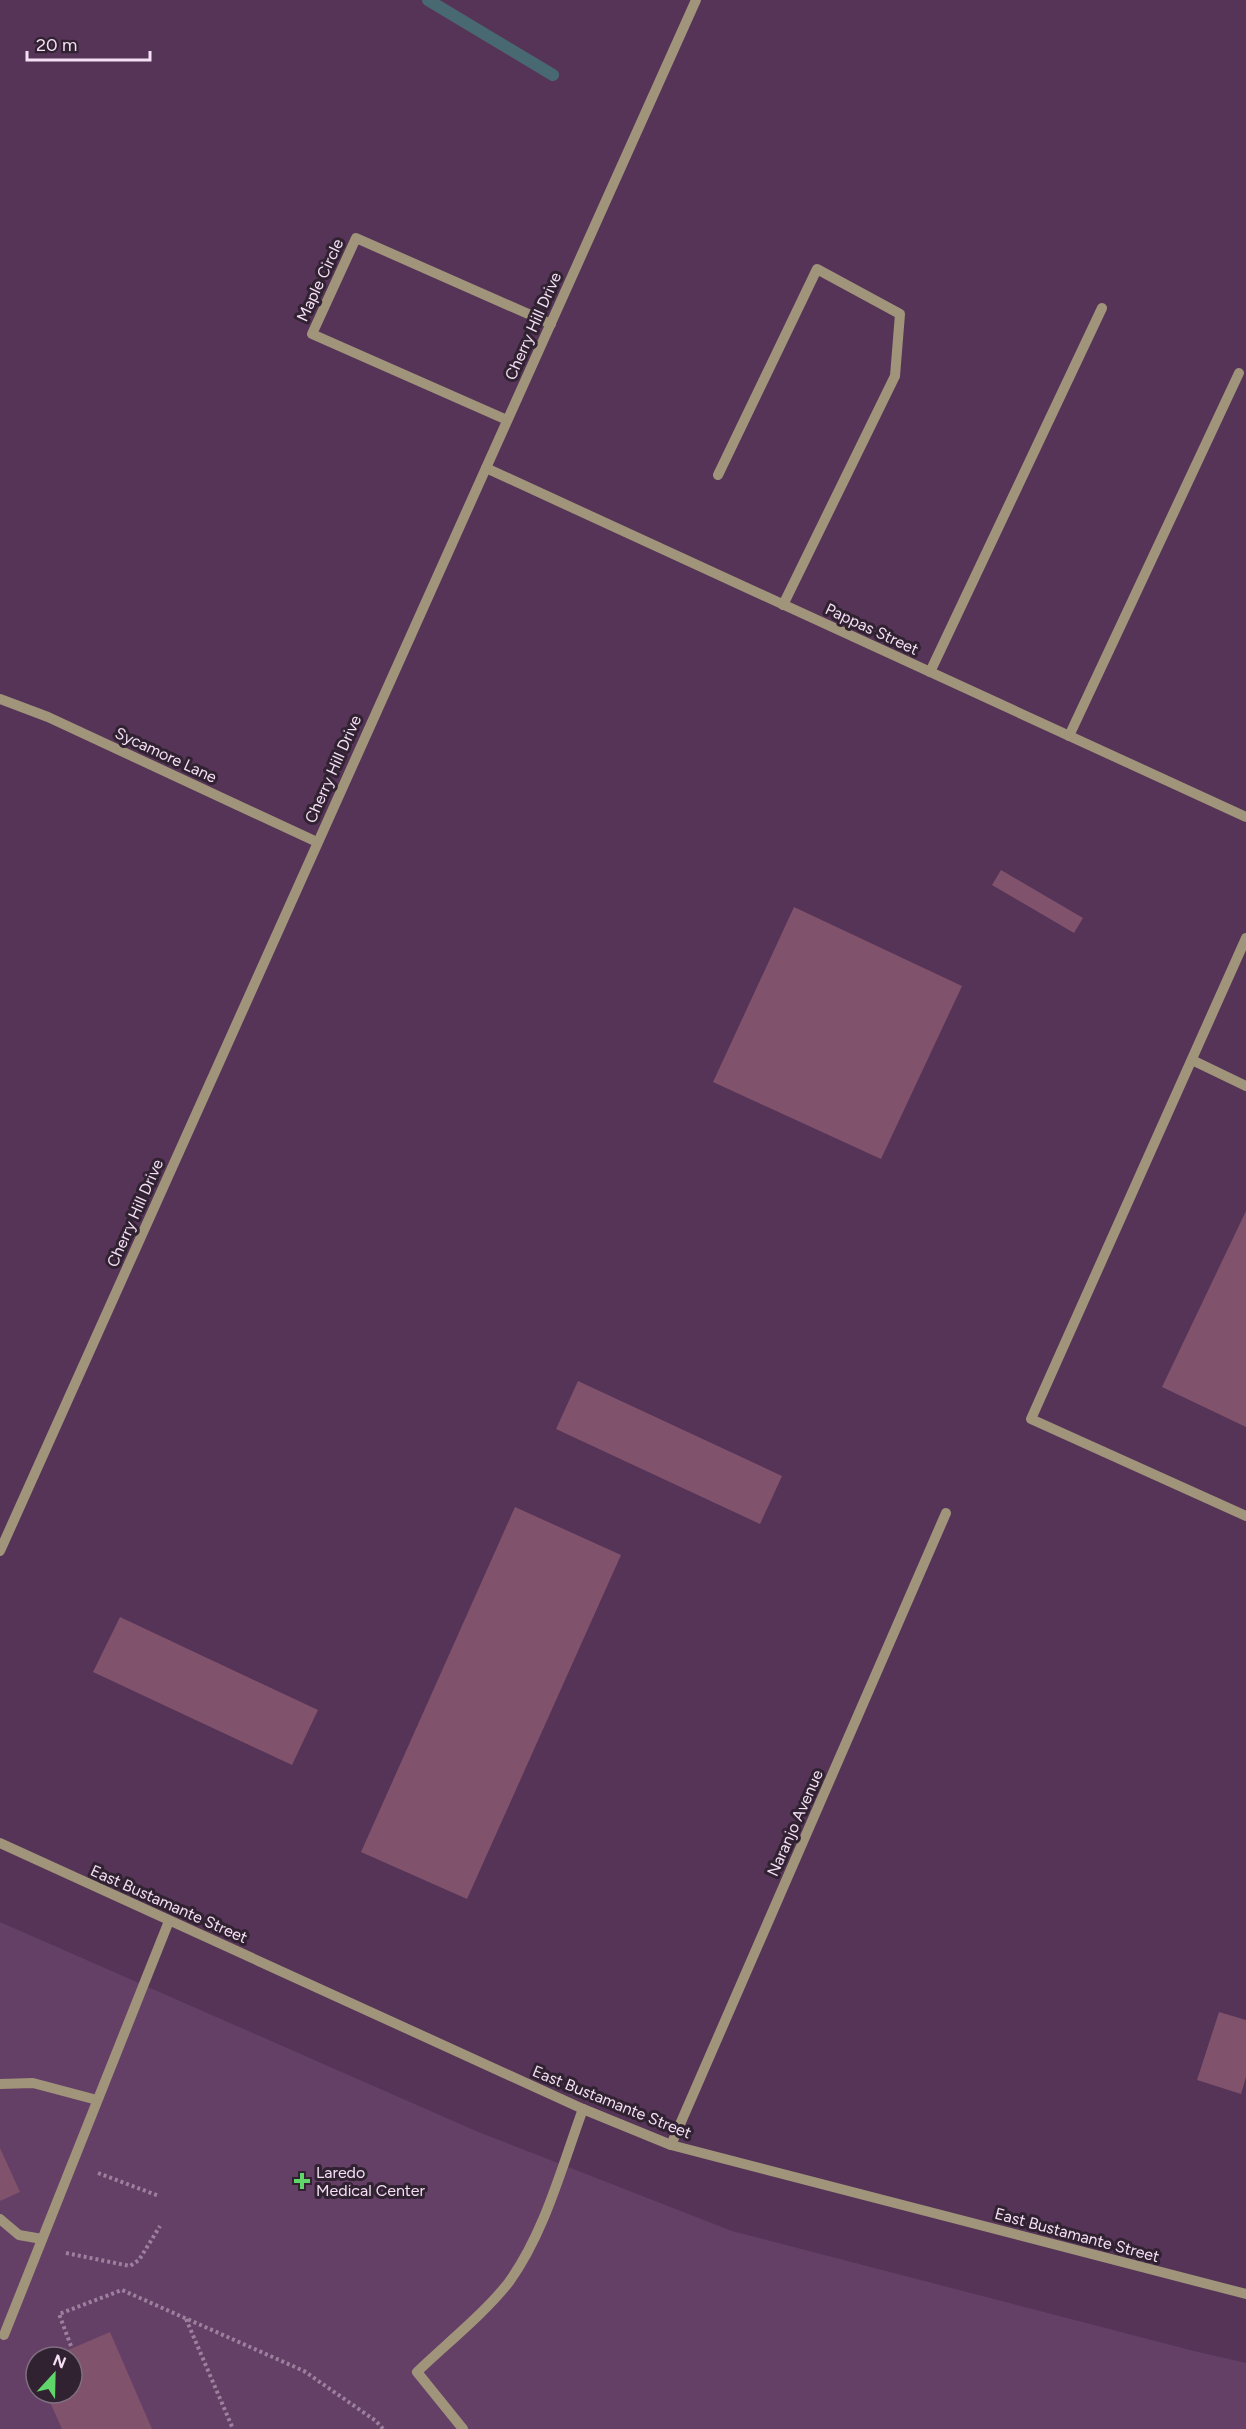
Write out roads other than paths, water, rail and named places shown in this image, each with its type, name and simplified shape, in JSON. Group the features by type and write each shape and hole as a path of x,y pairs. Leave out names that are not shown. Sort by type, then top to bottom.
{"street":[{"name":"Cherry Hill Drive","path":"0,1551 696,0"},
{"name":"Maple Circle","path":"507,420 312,334 316,323 356,238 551,324"},
{"path":"718,475 817,269 900,314 895,376 783,605"},
{"path":"930,672 1102,308"},
{"path":"1069,736 1239,373"},
{"name":"Pappas Street","path":"486,468 1246,818"},
{"name":"Sycamore Lane","path":"0,699 48,717 317,842"},
{"path":"1246,938 1243,953 1191,1060 1031,1419 1246,1516"},
{"path":"1191,1060 1246,1086"},
{"name":"Naranjo Avenue","path":"671,2145 946,1513"},
{"name":"East Bustamante Street","path":"0,1844 583,2109 671,2145 1246,2294"},
{"path":"4,2335 169,1921"},
{"path":"0,2084 33,2082 97,2100"},
{"path":"463,2429 417,2372 509,2282 548,2206 583,2109"},
{"path":"0,2219 19,2235 40,2243"}],"waterway":[{"path":"428,0 553,75"}],"place":[{"name":"Laredo Medical Center","path":"302,2181"}]}
